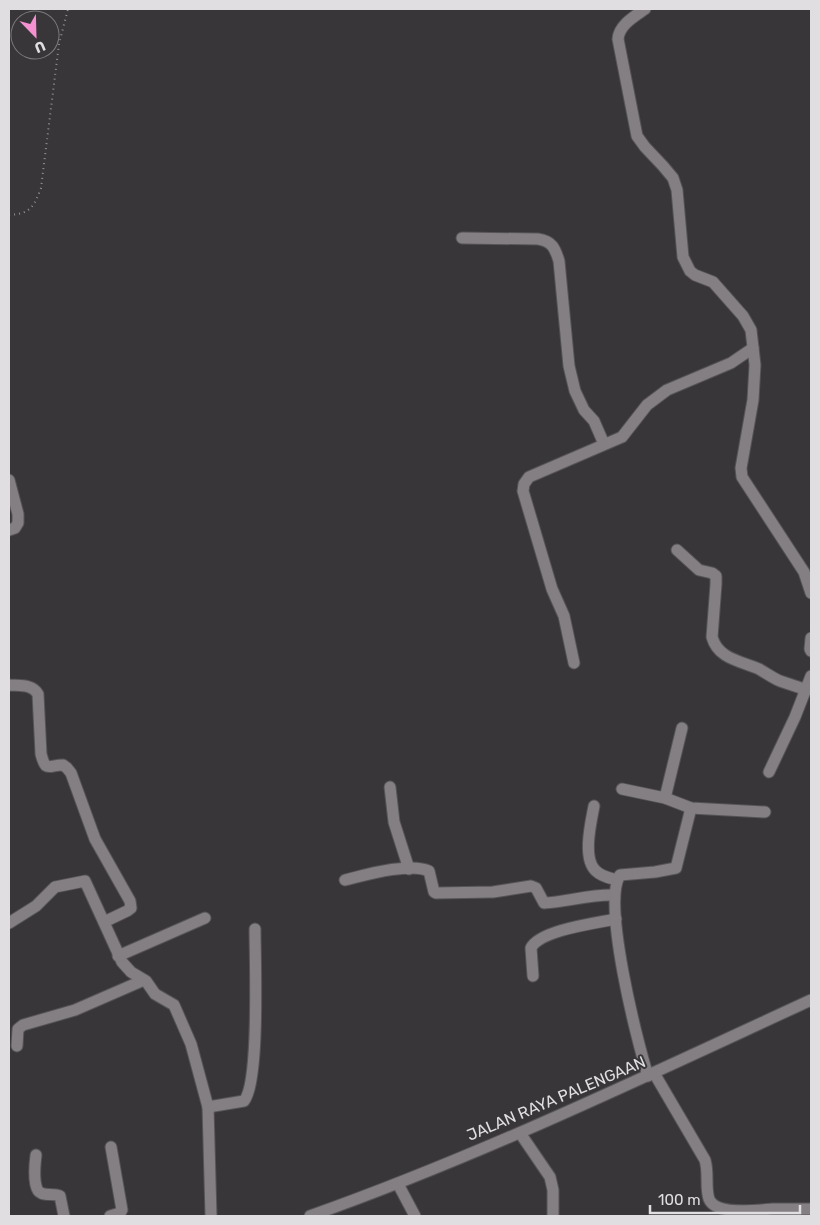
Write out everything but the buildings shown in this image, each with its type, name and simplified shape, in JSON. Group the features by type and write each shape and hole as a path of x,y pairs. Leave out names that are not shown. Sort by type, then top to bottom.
{"street":[{"path":"645,9 618,33 637,136 644,148 663,166 672,178 677,190 686,265 695,275 713,282 743,316 751,330 755,365 753,400 741,468 742,477 804,572 811,592"},
{"path":"462,238 538,239 552,244 559,261 569,366 575,391 584,410 594,421 604,444"},
{"path":"574,663 564,616 552,589 527,506 523,491 524,484 529,477 622,437 647,405 667,390 731,363 753,348"},
{"path":"9,480 18,514 18,523 15,528 9,530"},
{"path":"677,550 699,570 716,576 712,638 714,646 738,662 806,690"},
{"path":"811,638 811,651"},
{"path":"769,772 811,676"},
{"path":"9,685 29,686 35,689 38,694 41,754 44,762 47,767 52,768 63,765 71,773 95,839 130,901 131,908 128,911 104,922"},
{"path":"665,798 682,728"},
{"path":"390,787 394,822 409,869"},
{"path":"622,789 665,798 691,808 765,812"},
{"path":"594,806 588,845 590,862 594,870 603,876 617,880"},
{"path":"691,808 676,868 661,872 620,875 617,880 614,894 616,919 626,989 638,1042 651,1075 705,1160 708,1171 708,1194 710,1201 714,1205 726,1210 811,1209"},
{"path":"345,880 382,871 424,869 429,871 434,892 436,893 493,892 531,886 537,890 543,902 546,903 614,894"},
{"path":"9,923 36,906 55,888 84,880 118,956 128,970 144,980 155,994 172,1002 191,1044 208,1107 211,1216"},
{"path":"118,956 205,918"},
{"path":"533,976 531,948 536,941 555,933 616,919"},
{"path":"208,1107 244,1101 250,1087 255,1032 255,929"},
{"path":"17,1046 18,1029 23,1025 75,1010 144,980"},
{"name":"JALAN RAYA PALENGAAN","path":"310,1216 398,1184 520,1133 651,1075 811,1000"},
{"path":"520,1133 550,1178 553,1190 553,1216"},
{"path":"110,1216 120,1213 122,1210 111,1147"},
{"path":"36,1155 34,1172 37,1191 60,1196 64,1216"},
{"path":"398,1184 415,1216"}],"path":[{"path":"9,214 20,214 28,211 33,206 41,188 59,44 68,9"}]}
